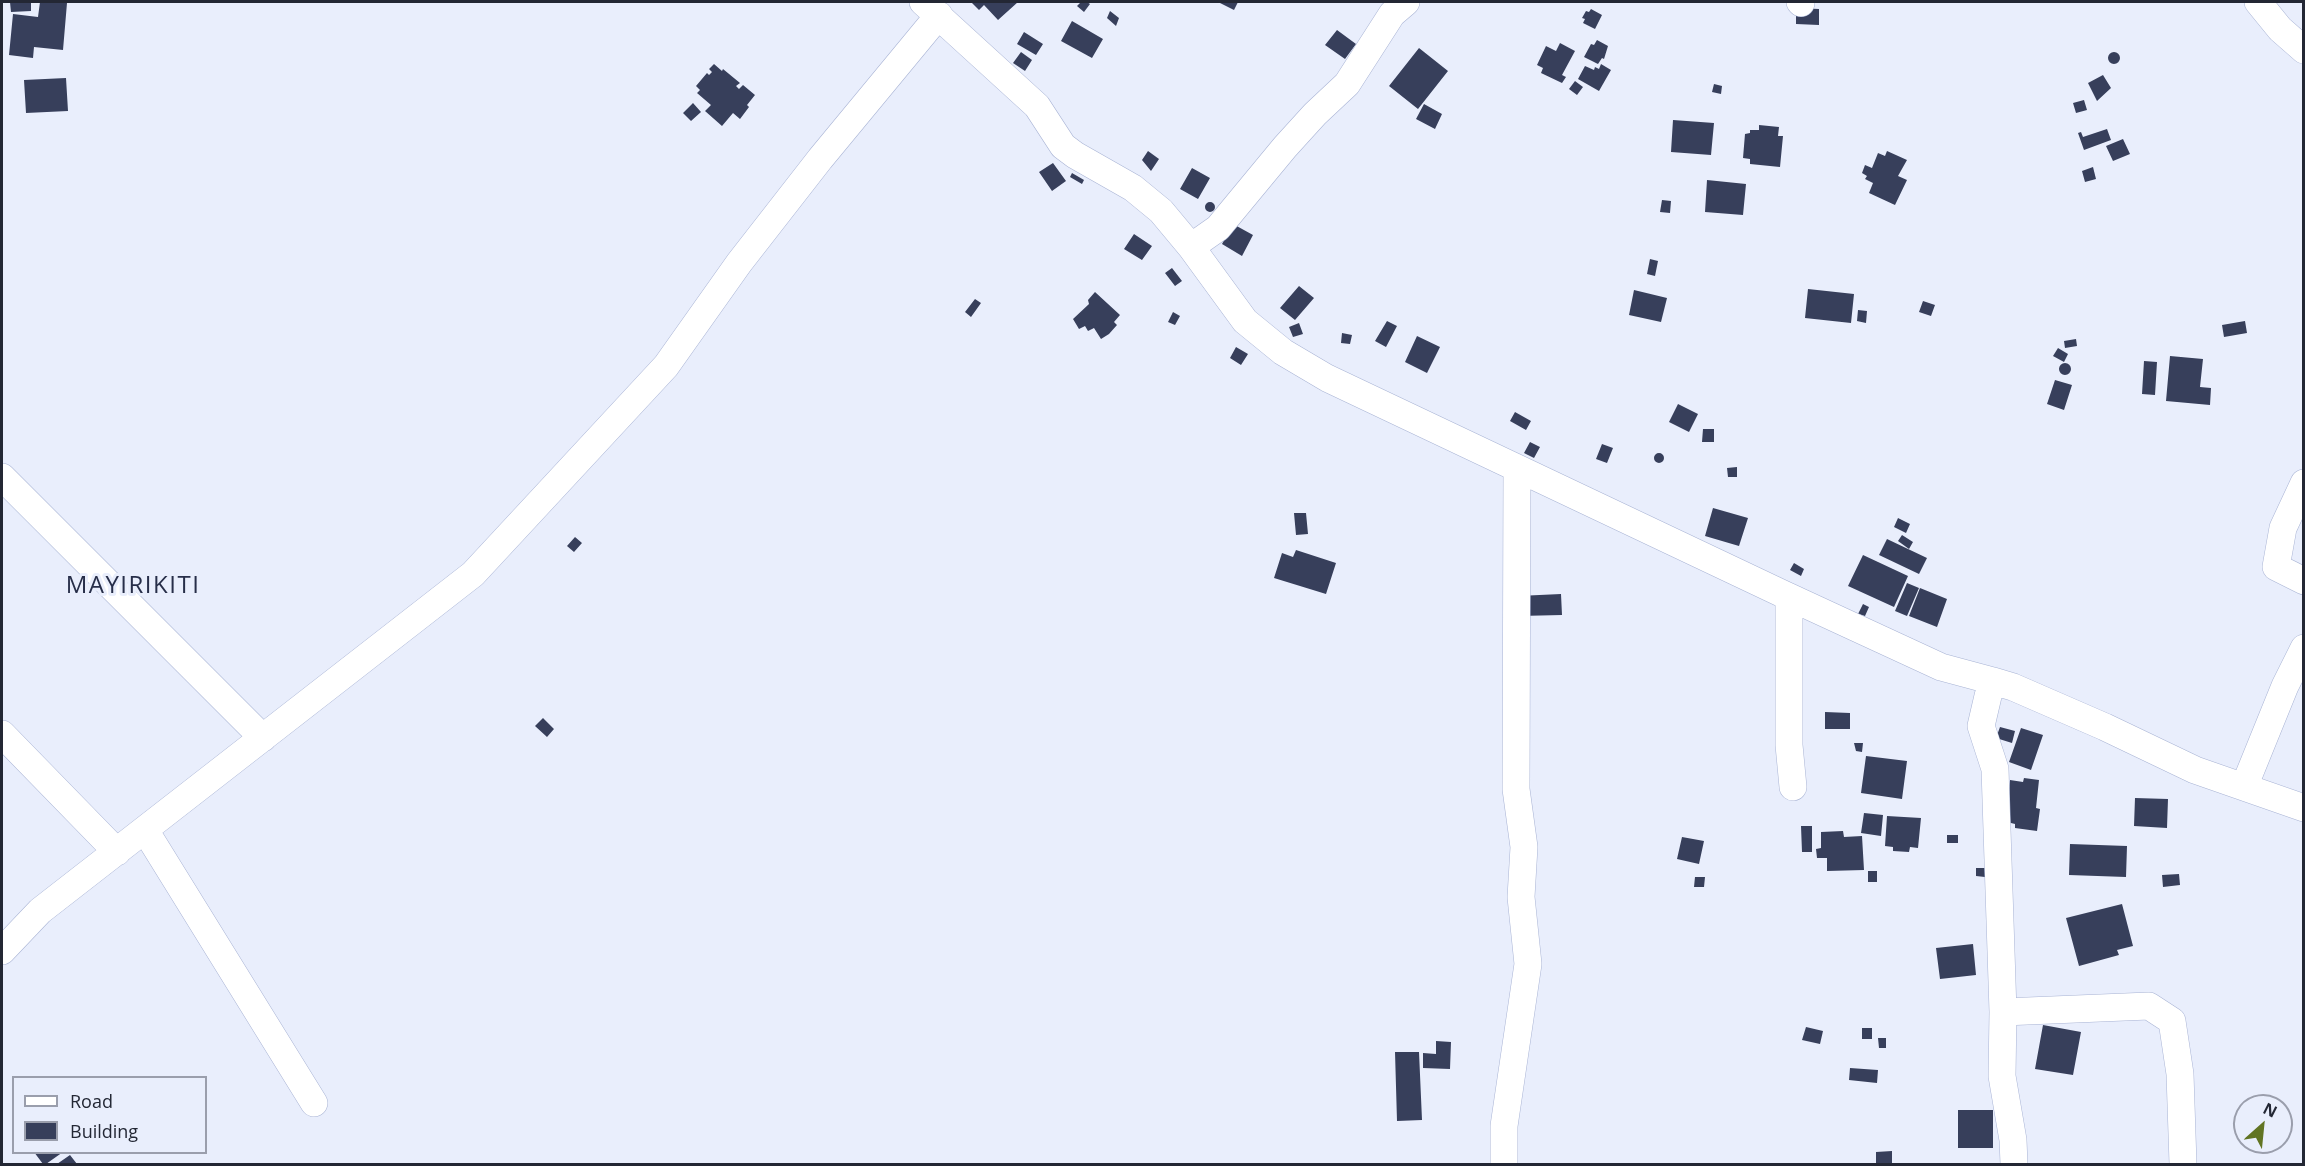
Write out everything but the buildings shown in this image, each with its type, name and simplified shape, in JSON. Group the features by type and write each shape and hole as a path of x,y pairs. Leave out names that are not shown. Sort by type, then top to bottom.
{"street":[{"path":"1191,247 1218,228 1285,147 1347,84 1392,14 1406,2"},
{"path":"2258,2 2280,28 2304,50"},
{"path":"2,951 40,911 473,574 666,366 931,8 1037,106 1063,146 1145,196 1161,211 1191,247 1245,321 1283,352 1327,378 1789,597 1941,666 2013,687 2195,770 2304,808"},
{"path":"1504,1164 1504,1126 1528,964 1521,897 1524,847 1516,789 1517,468"},
{"path":"2,477 263,738"},
{"path":"2304,483 2283,528 2276,567 2304,581"},
{"path":"1789,597 1789,723 1793,788"},
{"path":"2244,787 2294,691 2304,648"},
{"path":"1993,681 1981,726 1995,769 2003,1012 2002,1076 2013,1140 2014,1164"},
{"path":"2,734 117,852"},
{"path":"145,830 314,1103"},
{"path":"2003,1012 2149,1006 2172,1021 2180,1074 2183,1164"}],"district":[{"name":"MAYIRIKITI","path":"133,586"}]}
